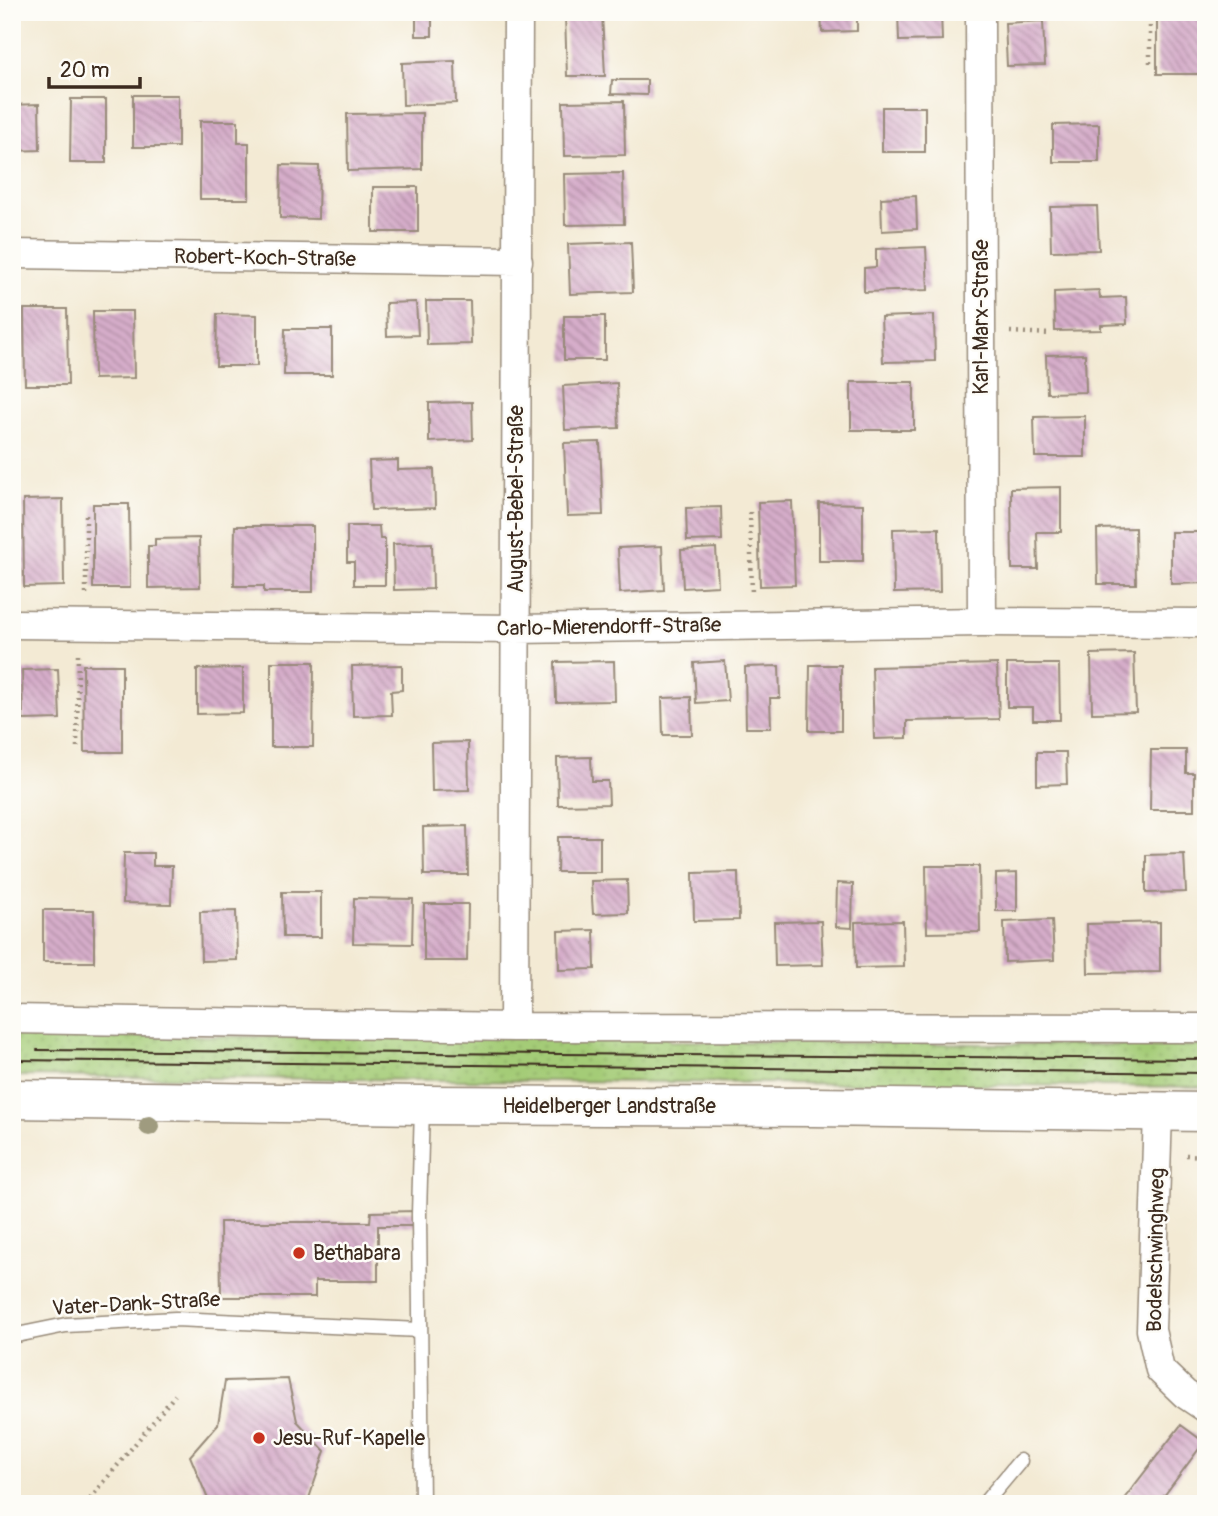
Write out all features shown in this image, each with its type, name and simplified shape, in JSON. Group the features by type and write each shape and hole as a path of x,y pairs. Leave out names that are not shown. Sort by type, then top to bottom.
{"street":[{"name":"August-Bebel-Straße","path":"514,1027 518,12"},
{"name":"Karl-Marx-Straße","path":"980,12 982,622"},
{"name":"Robert-Koch-Straße","path":"12,254 518,261"},
{"name":"Carlo-Mierendorff-Straße","path":"12,624 516,629 982,622 1206,623"},
{"path":"12,1019 514,1027 1206,1028"},
{"name":"Heidelberger Landstraße","path":"12,1099 1206,1112"},
{"name":"Bodelschwinghweg","path":"1158,1112 1152,1330 1160,1370 1185,1394 1206,1408"}],"lane":[{"path":"422,1105 419,1214 422,1504"},
{"name":"Vater-Dank-Straße","path":"12,1336 66,1325 175,1319 420,1329"},
{"path":"984,1504 1020,1461"}],"path":[{"path":"1150,12 1150,63"},
{"path":"981,331 1051,334"},
{"path":"750,512 752,625"},
{"path":"77,747 86,515"},
{"path":"86,1504 175,1395"}],"green space":[{"path":"663,1033 670,1041 1206,1046 1206,1087 12,1076 12,1034 297,1037"}],"building":[{"path":"156,12 230,12 230,19 156,17"},
{"path":"416,12 432,12 432,36 416,36"},
{"path":"821,12 857,12 857,31 822,32"},
{"path":"898,12 941,12 942,40 899,41"},
{"path":"1157,12 1206,12 1206,74 1157,74"},
{"path":"602,14 605,76 567,76 565,15"},
{"path":"1043,21 1045,65 1007,66 1005,23"},
{"path":"455,61 456,103 403,105 402,63"},
{"path":"612,80 647,80 647,95 611,94"},
{"path":"133,95 178,95 178,147 133,147"},
{"path":"71,99 106,99 106,163 70,163"},
{"path":"624,101 625,155 564,156 563,102"},
{"path":"39,104 40,150 12,151 12,105"},
{"path":"882,107 925,107 925,152 882,152"},
{"path":"422,113 422,169 348,171 347,114"},
{"path":"200,121 238,121 238,143 249,143 249,199 200,199"},
{"path":"1099,124 1099,162 1053,162 1053,125"},
{"path":"281,165 319,166 318,219 280,218"},
{"path":"623,173 624,224 565,225 564,174"},
{"path":"373,187 418,187 418,232 373,232"},
{"path":"916,196 917,229 882,231 881,198"},
{"path":"1097,206 1099,250 1051,251 1050,207"},
{"path":"631,242 633,292 570,294 568,244"},
{"path":"926,247 928,290 864,292 864,268 876,267 876,249"},
{"path":"1099,290 1100,298 1126,297 1127,324 1101,325 1101,330 1055,331 1054,292"},
{"path":"426,301 470,301 471,344 427,345"},
{"path":"416,302 418,335 387,336 386,303"},
{"path":"24,309 67,309 68,385 25,385"},
{"path":"93,311 133,311 134,378 94,379"},
{"path":"217,314 257,315 257,366 216,366"},
{"path":"934,315 935,361 883,362 881,317"},
{"path":"564,316 605,316 605,360 564,360"},
{"path":"285,329 332,329 332,375 284,375"},
{"path":"1085,354 1086,392 1047,393 1046,355"},
{"path":"851,382 914,382 914,430 851,430"},
{"path":"617,383 619,428 565,430 563,386"},
{"path":"472,402 473,440 429,442 429,403"},
{"path":"1085,416 1085,457 1035,457 1034,417"},
{"path":"600,442 603,515 567,516 564,443"},
{"path":"398,460 398,470 434,469 435,508 371,510 369,461"},
{"path":"1061,487 1061,532 1037,532 1038,569 1012,569 1011,488"},
{"path":"63,499 64,586 24,587 23,500"},
{"path":"792,501 795,585 760,586 758,502"},
{"path":"819,503 863,504 863,561 819,561"},
{"path":"93,504 129,504 130,588 93,588"},
{"path":"721,507 722,540 687,541 686,508"},
{"path":"235,526 313,526 313,592 264,592 264,586 234,586"},
{"path":"347,526 379,526 380,539 385,539 385,585 354,585 354,562 347,562"},
{"path":"939,528 940,592 894,593 893,529"},
{"path":"1135,528 1136,584 1098,584 1097,529"},
{"path":"1171,532 1206,532 1206,583 1171,584"},
{"path":"199,538 200,587 148,588 148,546 155,546 155,539"},
{"path":"432,543 433,589 394,590 393,544"},
{"path":"662,546 664,590 620,593 618,548"},
{"path":"716,548 718,586 683,588 681,550"},
{"path":"1134,653 1136,712 1092,713 1091,654"},
{"path":"614,661 615,701 556,702 555,662"},
{"path":"725,661 728,701 696,703 694,663"},
{"path":"271,662 314,662 313,747 271,747"},
{"path":"997,664 999,719 907,721 907,738 874,739 872,667"},
{"path":"1007,664 1059,664 1060,720 1033,720 1033,707 1007,707"},
{"path":"83,665 122,665 122,752 84,752"},
{"path":"402,665 402,690 391,691 392,715 353,716 352,666"},
{"path":"810,665 841,665 841,731 809,731"},
{"path":"779,666 780,698 770,698 771,728 746,728 745,667"},
{"path":"243,668 243,713 197,714 197,669"},
{"path":"58,669 60,719 23,720 22,670"},
{"path":"691,697 692,735 663,735 662,698"},
{"path":"468,742 469,790 432,791 431,743"},
{"path":"1151,750 1186,750 1186,773 1194,773 1194,810 1150,810"},
{"path":"1037,752 1066,752 1067,784 1037,785"},
{"path":"591,757 592,781 608,781 609,804 558,805 557,758"},
{"path":"467,826 468,875 424,875 423,827"},
{"path":"558,837 600,837 600,872 557,872"},
{"path":"124,853 153,853 153,866 172,866 171,904 123,903"},
{"path":"1184,854 1186,892 1146,893 1146,855"},
{"path":"926,866 979,866 980,932 927,933"},
{"path":"738,872 739,920 694,921 693,873"},
{"path":"1017,873 1017,911 996,911 996,874"},
{"path":"627,880 628,913 593,914 591,881"},
{"path":"837,883 853,884 852,928 836,927"},
{"path":"282,892 321,892 321,937 283,937"},
{"path":"354,898 413,899 412,944 353,943"},
{"path":"424,904 468,904 467,961 424,961"},
{"path":"12,909 15,909 16,958 12,958"},
{"path":"43,910 94,910 94,962 43,962"},
{"path":"236,911 237,960 201,961 200,912"},
{"path":"1052,920 1054,960 1005,962 1004,922"},
{"path":"821,921 823,965 775,966 774,922"},
{"path":"903,921 904,967 856,968 855,922"},
{"path":"1160,922 1160,972 1088,973 1087,924"},
{"path":"594,930 595,969 559,970 558,931"},
{"name":"Bethabara","path":"416,1211 417,1226 378,1226 378,1281 315,1281 315,1297 221,1297 220,1222 370,1222 371,1212"},
{"path":"1201,1275 1206,1276 1206,1316 1200,1316"},
{"name":"Jesu-Ruf-Kapelle","path":"288,1379 297,1421 325,1451 307,1504 210,1504 190,1456 218,1424 225,1381"},
{"path":"1181,1425 1204,1442 1158,1504 1120,1504"}],"tram line":[{"path":"37,1050 1206,1059"},
{"path":"12,1060 1206,1073"}],"place":[{"name":"Bethabara","path":"299,1253"},
{"name":"Jesu-Ruf-Kapelle","path":"259,1438"}]}
